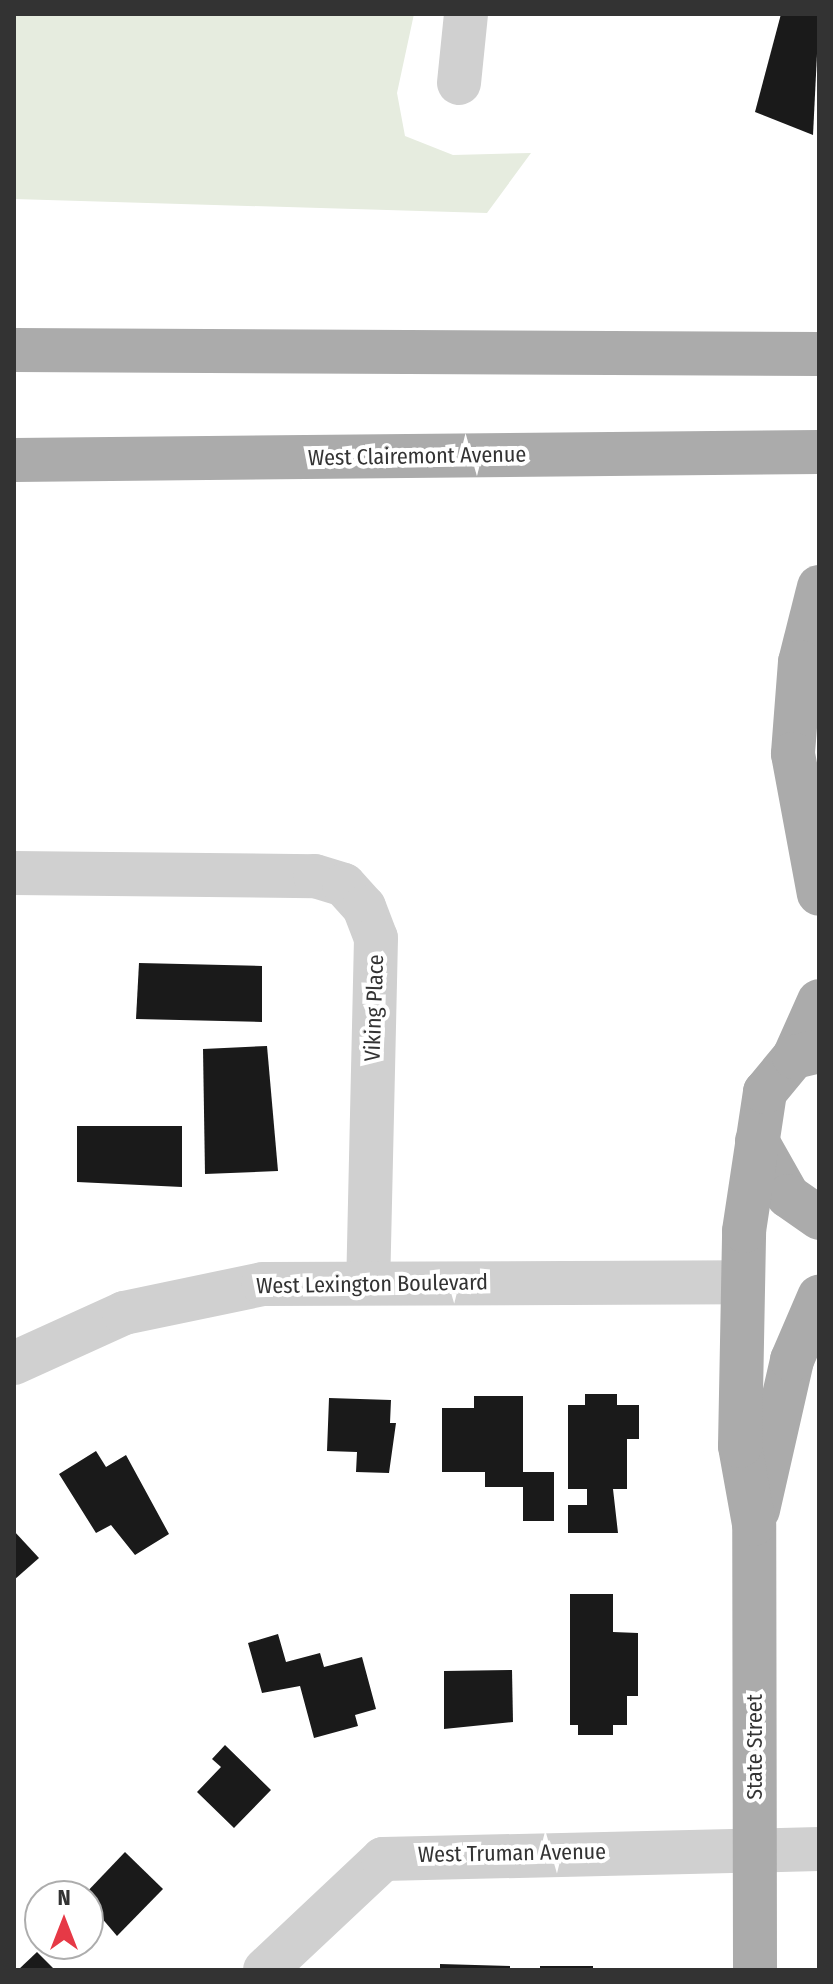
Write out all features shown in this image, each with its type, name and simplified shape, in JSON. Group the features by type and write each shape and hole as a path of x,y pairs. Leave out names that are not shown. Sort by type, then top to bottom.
{"main road":[{"path":"14,350 805,354"},
{"name":"West Clairemont Avenue","path":"14,460 819,452"},
{"path":"819,587 800,662 793,754 819,894"},
{"path":"807,1054 819,1001"},
{"name":"State Street","path":"755,1970 754,1524 740,1446 743,1282 765,1092 807,1054"},
{"path":"757,1141 788,1196 819,1218"},
{"name":"State Street","path":"754,1524 792,1360 819,1297"}],"street":[{"path":"459,83 466,14"},
{"name":"Viking Place","path":"14,873 315,876 344,885 364,907 376,938 368,1281"},
{"name":"West Lexington Boulevard","path":"14,1363 124,1313 192,1295 368,1281 743,1282"},
{"name":"West Truman Avenue","path":"265,1970 383,1859 819,1849"}],"shaded area":[{"path":"14,14 414,14 397,93 405,136 453,155 531,153 487,213 14,199"}],"building":[{"path":"781,14 819,14 813,135 755,112"},
{"path":"139,963 262,966 262,1022 136,1019"},
{"path":"267,1046 278,1171 205,1174 203,1049"},
{"path":"77,1126 182,1126 182,1187 77,1182"},
{"path":"585,1394 617,1394 617,1405 639,1405 639,1439 627,1439 627,1489 613,1489 618,1533 568,1533 568,1505 587,1505 587,1489 568,1489 568,1405 585,1405"},
{"path":"474,1396 523,1396 523,1472 554,1472 554,1521 523,1521 523,1487 485,1487 485,1472 442,1472 442,1408 474,1408"},
{"path":"329,1398 391,1400 390,1423 396,1423 389,1473 356,1472 357,1452 327,1451"},
{"path":"96,1451 106,1467 126,1455 169,1534 135,1555 111,1525 96,1533 59,1474"},
{"path":"14,1531 39,1558 14,1580"},
{"path":"570,1594 613,1594 613,1632 638,1633 638,1696 627,1696 627,1725 613,1725 613,1735 578,1735 578,1725 570,1725"},
{"path":"278,1634 286,1662 320,1653 324,1667 362,1657 376,1709 355,1715 358,1726 314,1738 300,1686 262,1693 248,1643"},
{"path":"512,1670 513,1722 444,1729 444,1671"},
{"path":"225,1745 271,1790 234,1828 197,1792 221,1767 212,1759"},
{"path":"125,1852 163,1889 117,1936 104,1921 104,1880 98,1880"},
{"path":"29,1960 45,1960 55,1970 18,1970"},
{"path":"440,1964 510,1966 510,1970 440,1970"},
{"path":"540,1966 593,1966 593,1970 540,1970"}]}
